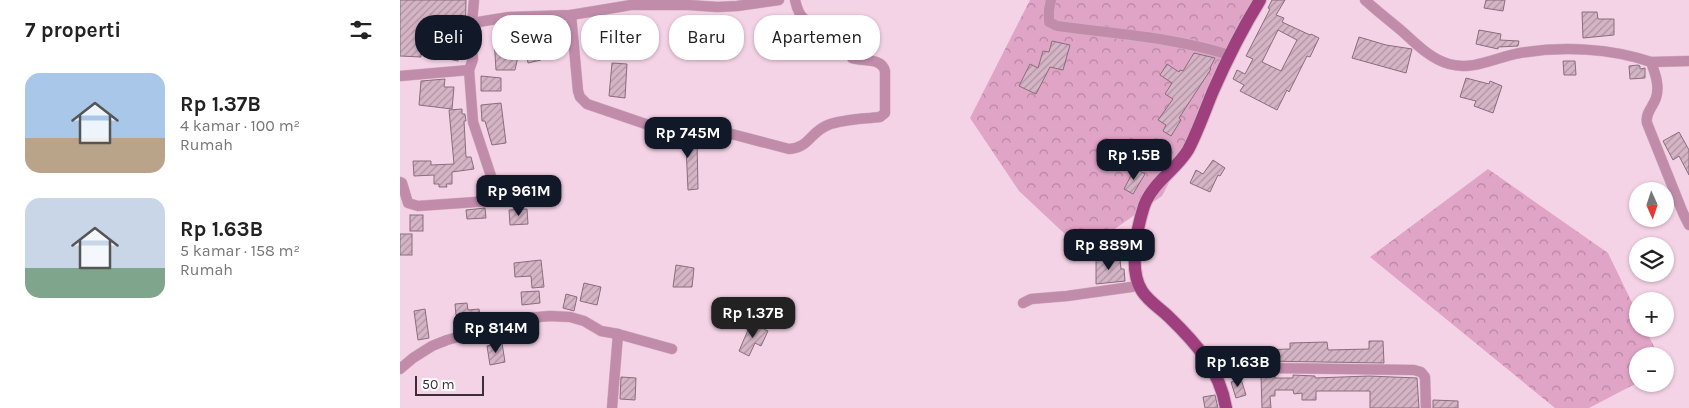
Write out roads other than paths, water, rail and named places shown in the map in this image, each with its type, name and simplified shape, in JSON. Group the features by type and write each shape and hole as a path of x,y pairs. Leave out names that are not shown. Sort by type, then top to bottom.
{"main road":[{"path":"1226,408 1218,376 1206,358 1168,316 1148,300 1138,286 1135,261 1136,235 1145,204 1154,189 1188,150 1229,54 1241,30 1260,0"}],"street":[{"path":"473,15 474,0"},
{"path":"570,15 631,5 687,2 718,7 779,0"},
{"path":"571,24 578,91 580,97 587,104 669,132 724,132 789,149 803,146 821,128 830,124 880,116 885,113 884,66 880,62 852,58 848,52 844,32 840,27 807,22 797,12 795,0"},
{"path":"1051,0 1049,22 1057,26 1156,38 1200,46 1229,54"},
{"path":"1365,0 1430,55 1448,64 1458,66 1474,65 1516,53 1547,49 1611,52 1651,62 1689,61"},
{"path":"400,182 402,183 408,203 418,206 490,201 494,199 496,194 494,185 473,122 469,70 473,60"},
{"path":"1651,62 1655,74 1657,94 1646,116 1647,123 1683,214 1689,224"},
{"path":"400,76 469,70"},
{"path":"1023,303 1032,299 1138,286"},
{"path":"400,369 413,358 440,343 526,318 550,316 570,317 584,321 600,332 618,334 672,349"},
{"path":"612,408 618,334"},
{"path":"1262,368 1414,370 1421,372 1425,377 1426,408"}]}
